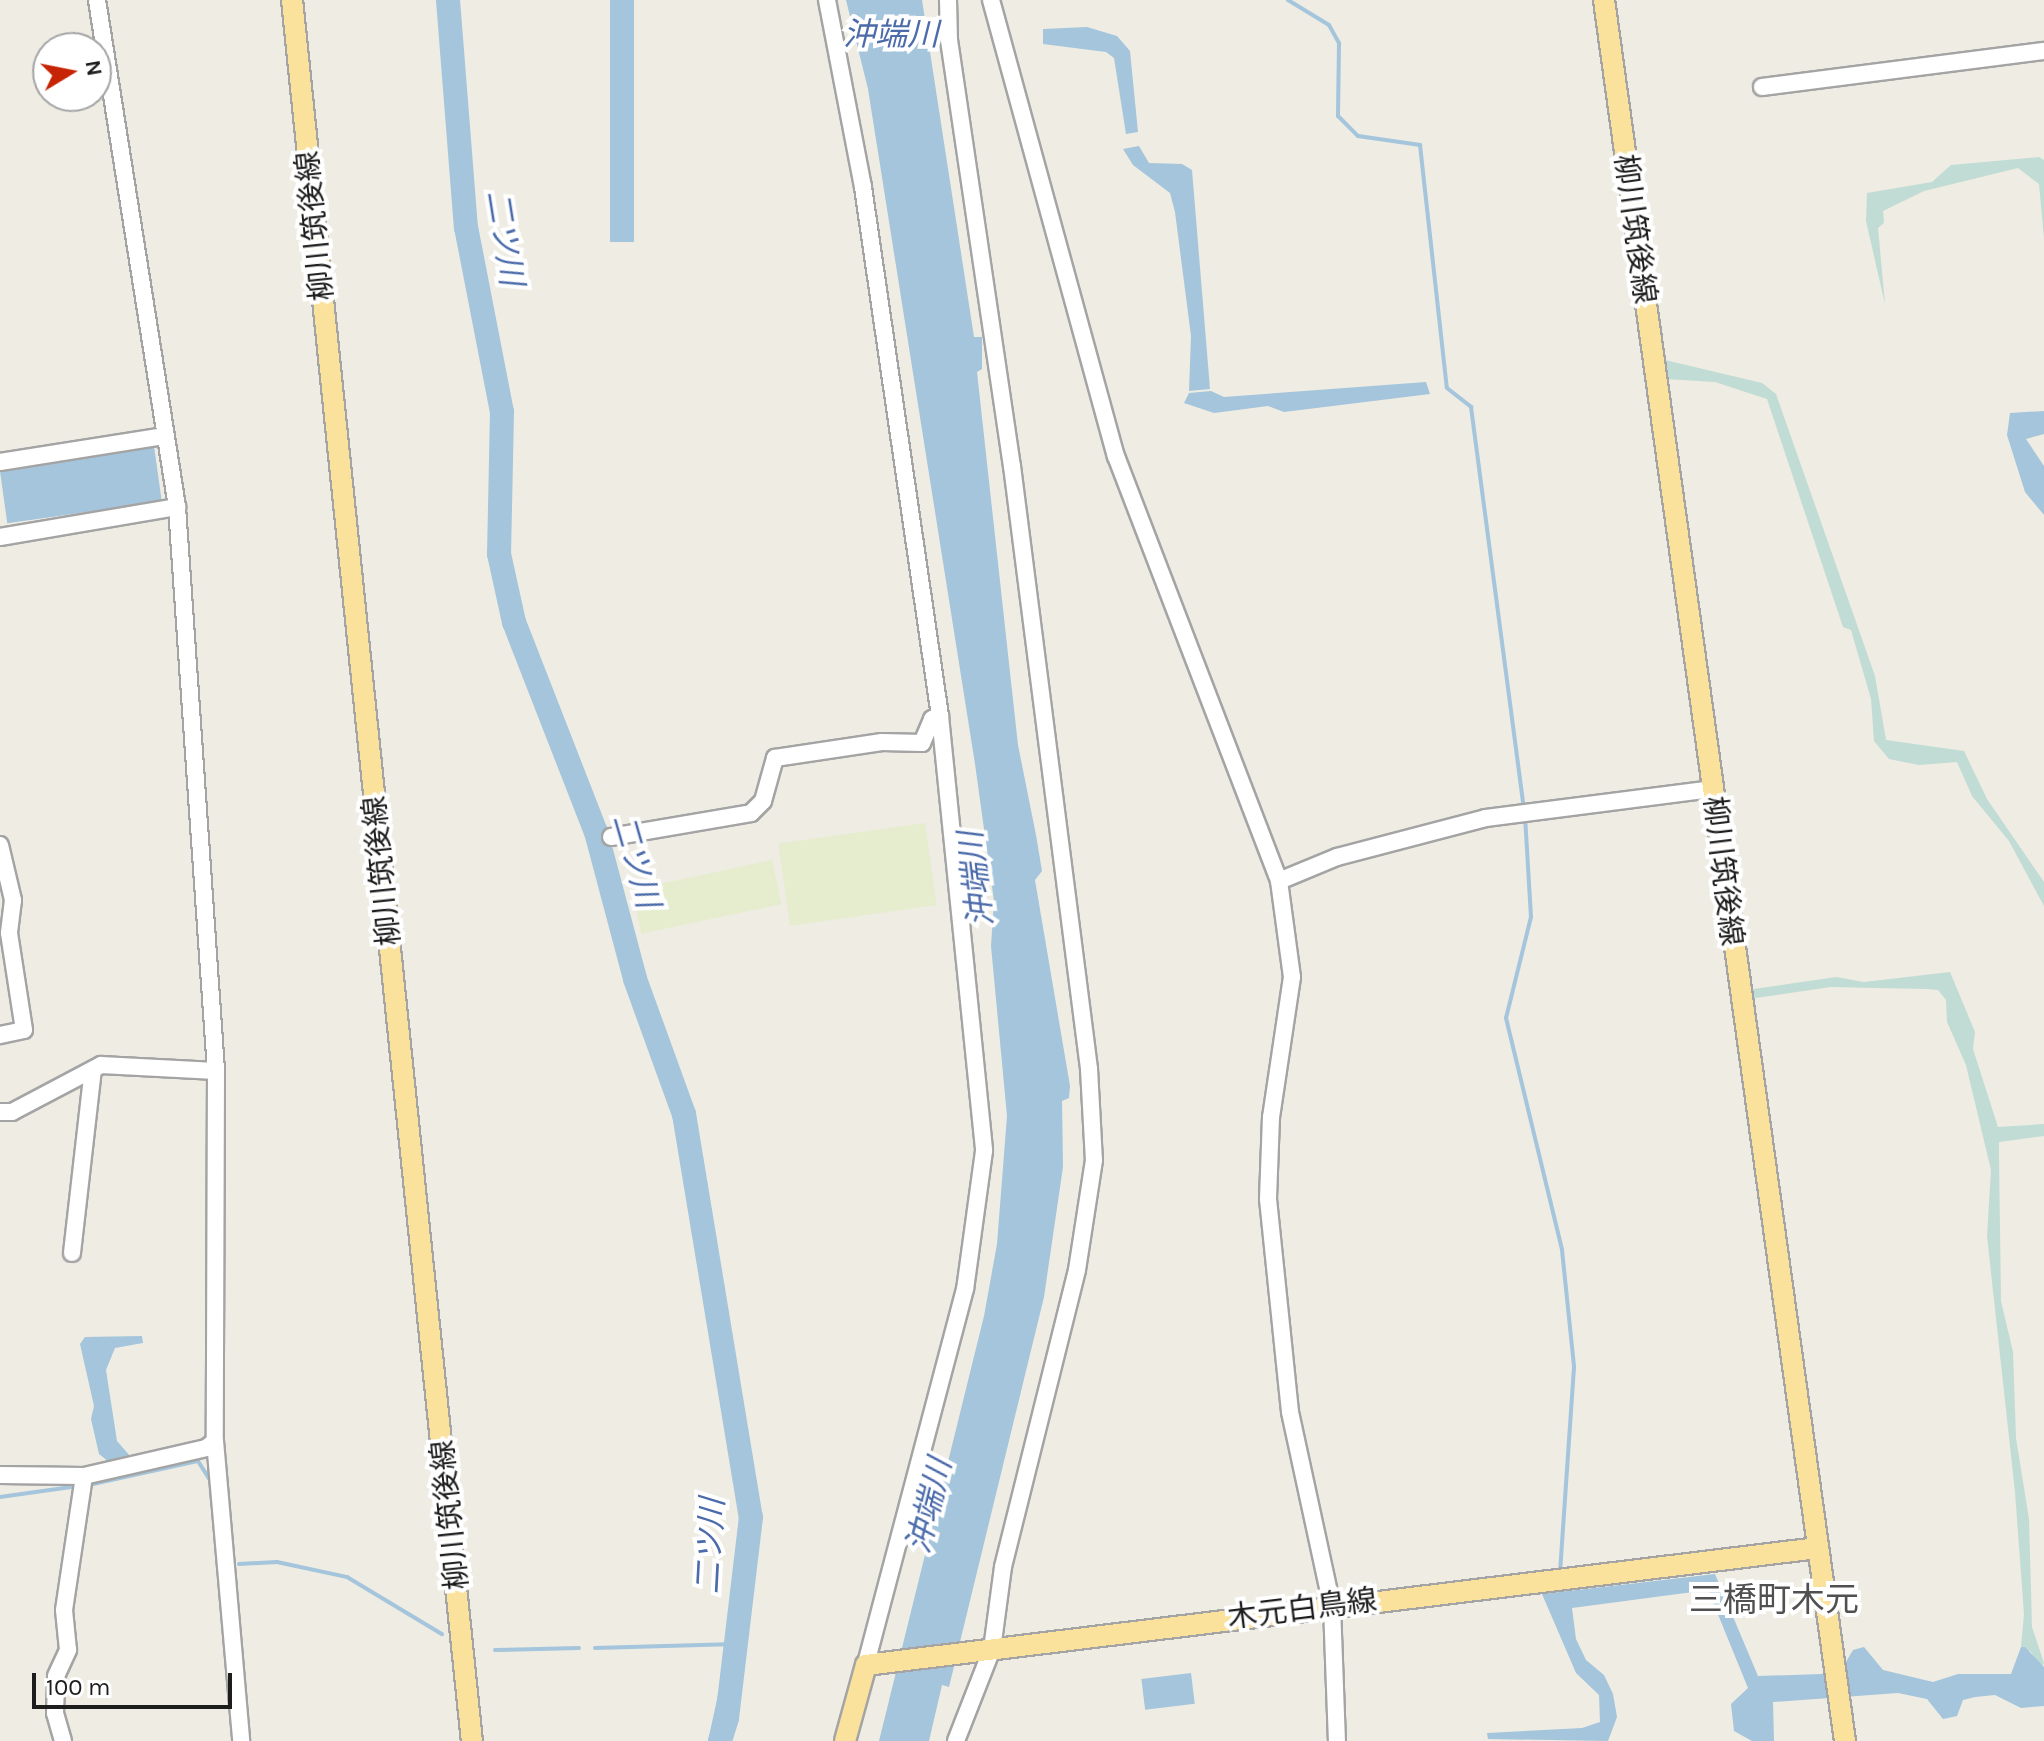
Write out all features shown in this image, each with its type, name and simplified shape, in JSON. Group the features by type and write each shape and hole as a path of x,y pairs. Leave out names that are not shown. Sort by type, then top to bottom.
{"main road":[{"name":"柳川筑後線","path":"292,0 472,1741"},
{"name":"柳川筑後線","path":"1604,0 1845,1741"},
{"name":"木元白鳥線","path":"873,1665 1817,1548"},
{"path":"845,1741 873,1665"}],"street":[{"path":"97,0 177,507 216,1071 215,1441 241,1741"},
{"path":"827,0 863,187 940,716 982,1086 984,1151 965,1289 873,1665"},
{"path":"948,0 949,40 1012,466 1094,1115 1094,1160 1077,1270 1013,1519 985,1650 956,1741"},
{"path":"991,0 1116,456 1279,881 1292,977 1271,1117 1268,1199 1290,1412 1332,1606 1337,1741"},
{"path":"1762,87 2044,51"},
{"path":"0,462 165,436"},
{"path":"0,537 177,507"},
{"path":"611,837 751,813 763,801 775,758 882,742 922,743 932,719 940,716"},
{"path":"1279,881 1337,857 1486,818 1713,789"},
{"path":"0,845 13,900 9,933 24,1030 0,1035"},
{"path":"0,1112 12,1112 101,1065 216,1071"},
{"path":"72,1253 93,1070"},
{"path":"0,1475 84,1476 206,1448 215,1441"},
{"path":"63,1741 55,1713 56,1676 68,1650 64,1610 84,1476"}],"green space":[{"path":"925,823 937,905 790,926 778,844"},
{"path":"772,860 781,904 641,934 632,890"}],"shaded area":[{"path":"2039,157 2044,160 2044,238 2039,184 2018,168 1924,191 1883,211 1884,223 1878,228 1885,304 1866,221 1867,193 1932,182 1951,165"},
{"path":"1665,360 1762,383 1776,394 1875,676 1886,740 1964,751 1987,799 2044,882 2044,906 2009,841 1972,796 1957,762 1919,765 1889,759 1874,741 1871,699 1851,630 1843,627 1767,399 1715,382 1666,379"},
{"path":"1950,972 1975,1032 1973,1049 1998,1127 2044,1124 2044,1136 1999,1142 2001,1301 2013,1352 2016,1438 2029,1519 2032,1627 2044,1663 2040,1668 2031,1652 2021,1647 2024,1614 2015,1492 1987,1236 1991,1170 1966,1065 1947,1022 1946,1000 1938,990 1926,989 1831,987 1749,999 1747,990 1836,977 1864,982"}],"water":[{"path":"610,0 634,0 634,242 610,242"},
{"name":"沖端川","path":"846,0 922,0 974,337 982,337 982,369 977,372 1018,745 1042,871 1035,880 1070,1086 1069,1098 1062,1101 1063,1167 1044,1297 949,1687 942,1685 929,1741 879,1741 984,1316 997,1244 1007,1116 991,946 994,901 975,764 868,89"},
{"path":"1087,27 1117,36 1130,51 1138,132 1126,134 1114,58 1106,52 1043,44 1043,29"},
{"path":"1139,146 1149,163 1182,164 1192,170 1210,389 1189,391 1191,336 1175,212 1170,193 1133,165 1123,149"},
{"path":"1426,382 1430,394 1284,412 1268,406 1214,413 1184,403 1189,393 1211,391 1224,397"},
{"path":"2044,411 2044,434 2026,439 2044,466 2044,515 2025,492 2007,435 2010,413"},
{"path":"154,446 162,501 7,523 0,468"},
{"path":"142,1336 143,1343 115,1348 106,1370 117,1441 130,1456 109,1462 99,1454 91,1419 94,1406 80,1344 85,1337"},
{"path":"1715,1574 1758,1676 1822,1674 1843,1667 1853,1650 1864,1647 1883,1670 1933,1682 1958,1674 2011,1674 2021,1647 2025,1647 2044,1667 2044,1706 2021,1708 1995,1695 1975,1697 1963,1700 1957,1716 1943,1719 1927,1699 1898,1693 1773,1702 1774,1741 1752,1741 1734,1731 1731,1704 1748,1688 1708,1590 1572,1608 1576,1639 1586,1660 1604,1675 1613,1694 1617,1717 1608,1741 1488,1739 1487,1733 1582,1728 1600,1722 1599,1695 1576,1673 1542,1594"},
{"path":"1191,1673 1195,1704 1145,1710 1141,1679"},
{"path":"721,1681 739,1683 733,1722 726,1741 708,1741"}],"waterway":[{"name":"二ツ川","path":"448,0 466,227 502,412 499,554 514,622 596,832 635,979 684,1114 751,1517 727,1718 720,1741"},
{"path":"1288,0 1329,25 1339,43 1338,116 1358,136 1420,145 1447,388 1471,407 1524,809"},
{"path":"1525,816 1531,917 1506,1018 1562,1250 1574,1367 1560,1572"},
{"path":"93,1484 198,1461 210,1480 212,1501"},
{"path":"0,1497 71,1487"},
{"path":"239,1564 277,1562 347,1577 442,1634"},
{"path":"595,1648 736,1644"},
{"path":"495,1650 579,1648"}],"district":[{"name":"三橋町木元","path":"1774,1601"}]}
